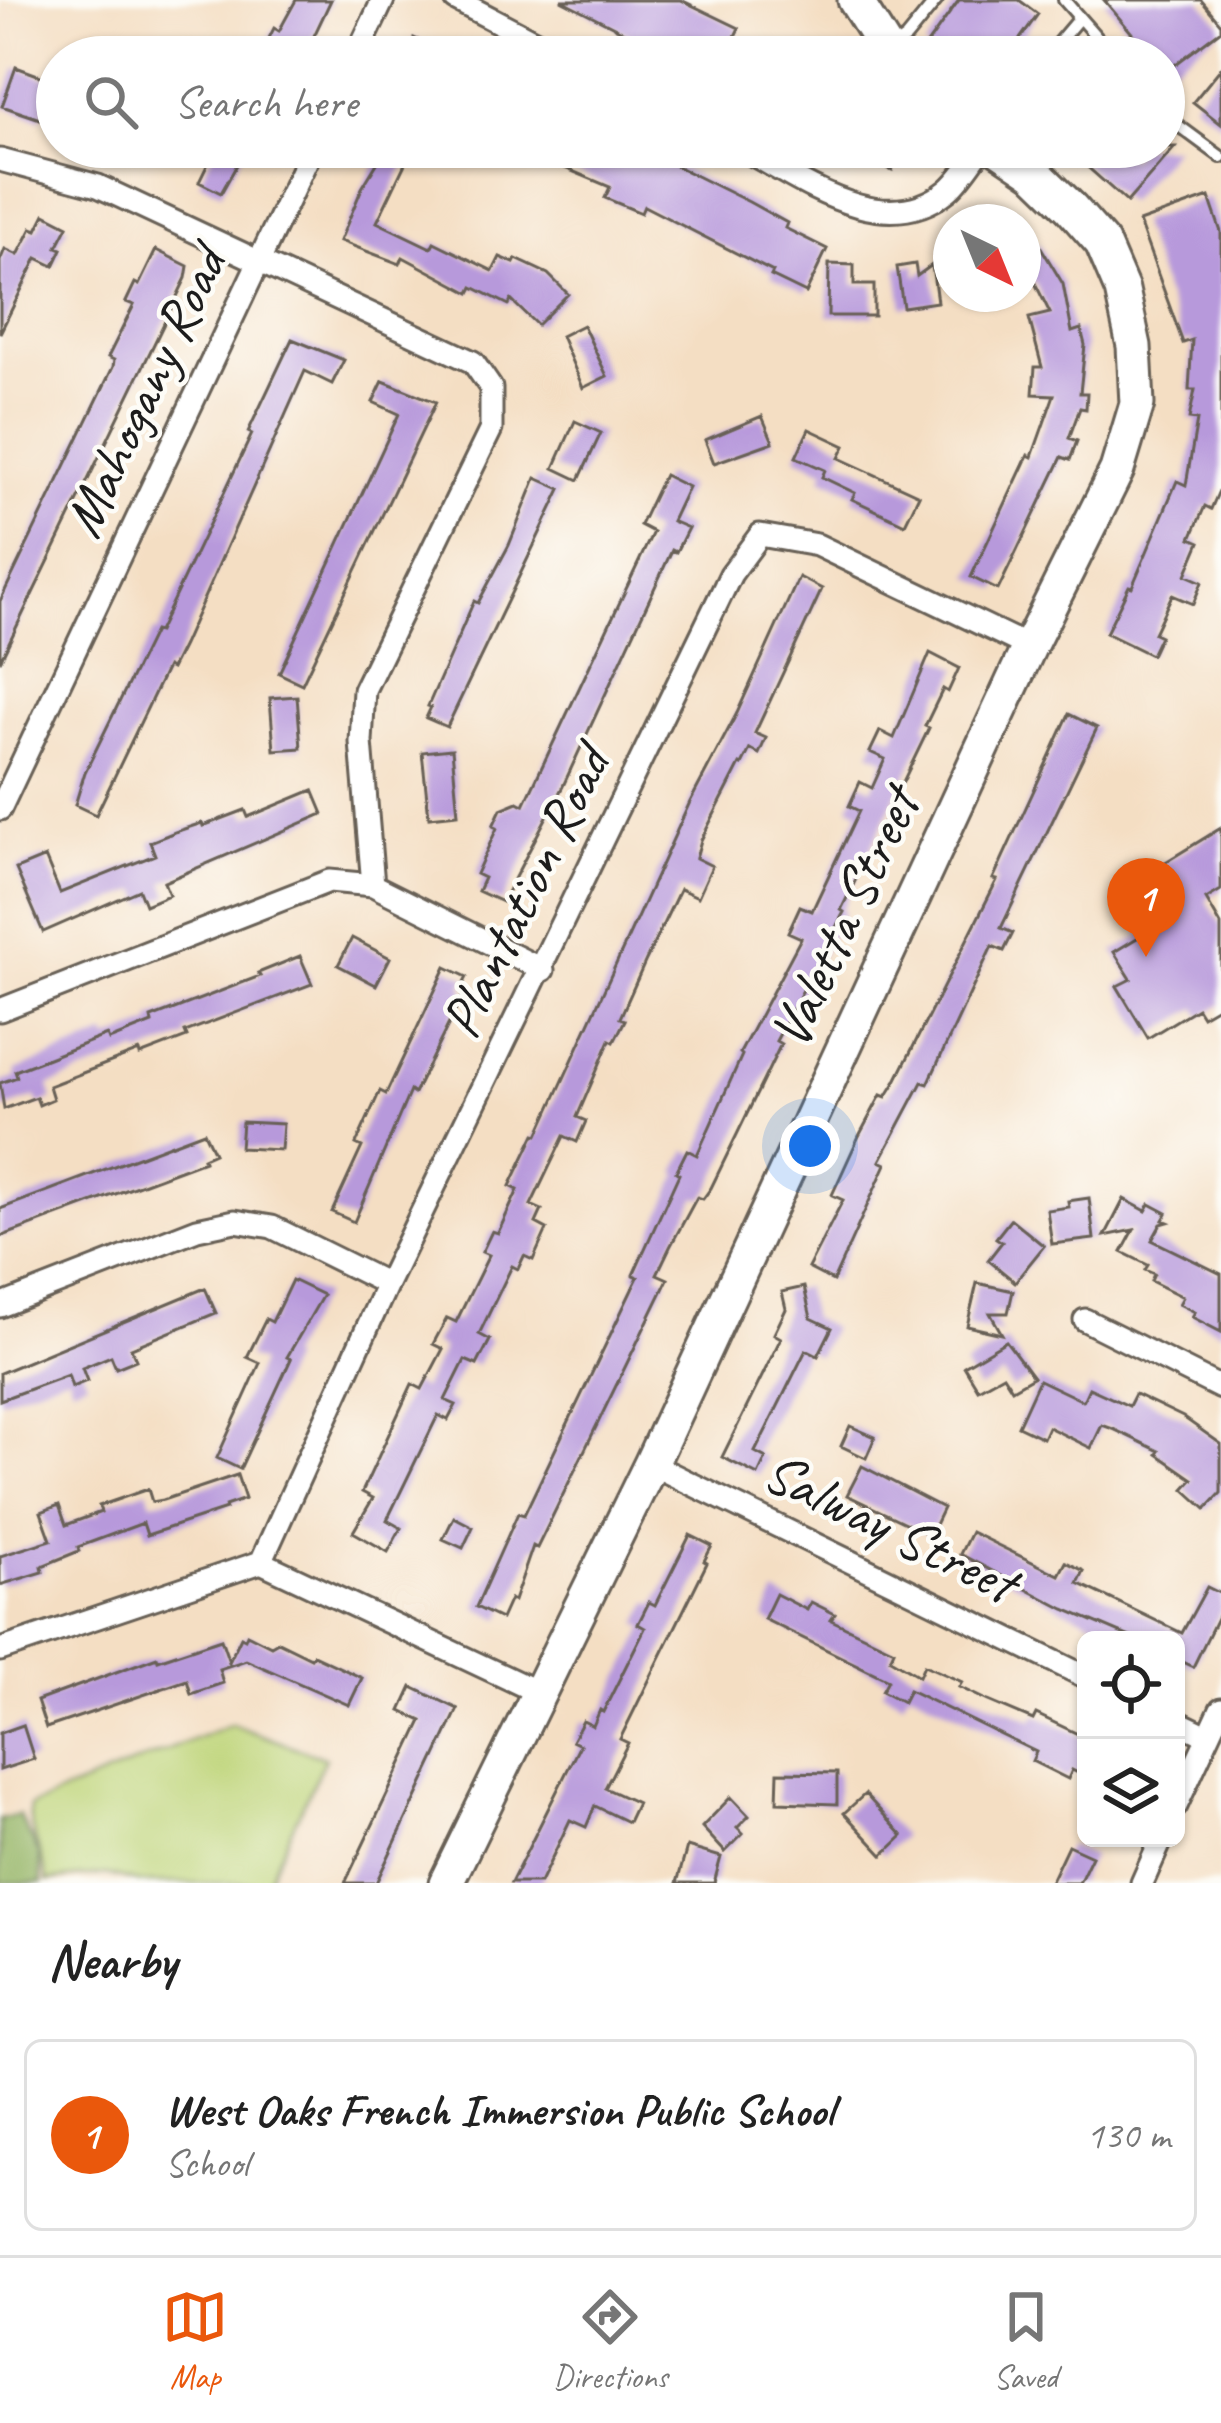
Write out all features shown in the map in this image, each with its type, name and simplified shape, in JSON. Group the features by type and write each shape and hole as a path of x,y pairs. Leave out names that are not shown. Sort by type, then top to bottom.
{"street":[{"path":"366,36 383,0"},
{"path":"455,0 524,36"},
{"path":"855,0 878,36"},
{"path":"0,160 98,186 260,260 473,362 491,388 491,429 364,690 361,742 374,885"},
{"name":"Mahogany Road","path":"0,809 304,168"},
{"path":"779,168 838,199 876,211 908,210 947,191 966,168"},
{"name":"Valetta Street","path":"446,1883 651,1464 1029,647 1117,470 1137,404 1134,346 1122,290 1102,243 1028,168"},
{"name":"Plantation Road","path":"261,1562 387,1284 731,574 760,535 817,544 1029,647"},
{"path":"0,1010 328,880 374,885 543,970"},
{"path":"0,1306 197,1228 235,1221 272,1227 387,1284"},
{"path":"1085,1320 1221,1388"},
{"name":"Salway Street","path":"651,1464 1077,1673"},
{"path":"0,1650 261,1562 537,1692"},
{"path":"1185,1786 1221,1709"},
{"path":"1185,1725 1207,1736"},
{"path":"1142,1883 1158,1847"}],"lane":[{"path":"909,36 937,0"},
{"path":"1064,0 1095,36"},
{"path":"1064,36 1079,18"},
{"path":"1185,130 1221,157"}],"green space":[{"path":"231,1724 325,1758 266,1883 141,1883 106,1874 47,1881 30,1806"},
{"path":"19,1815 39,1854 42,1883 0,1883 0,1820"}],"building":[{"path":"296,0 331,0 314,36 270,36 274,28 279,31"},
{"path":"561,0 681,0 739,28 735,36 632,36"},
{"path":"959,0 1019,0 1038,14 1022,36 933,36"},
{"path":"1104,0 1201,0 1221,24 1221,30 1185,57 1185,36 1134,36"},
{"path":"16,67 36,74 36,118 2,106"},
{"path":"1221,68 1221,124 1193,102"},
{"path":"206,168 235,168 221,193 199,182"},
{"path":"374,168 403,168 377,222 431,248 434,242 493,271 500,257 514,263 516,259 548,274 568,294 537,325 511,300 509,305 473,287 470,293 403,257 400,264 340,241"},
{"path":"565,168 680,168 827,249 806,293 644,206 641,213 605,198 610,187"},
{"path":"1089,168 1157,168 1127,202"},
{"path":"1209,197 1221,232 1221,486 1211,509 1205,506 1191,538 1200,542 1186,575 1202,582 1193,604 1172,595 1154,633 1160,636 1151,655 1106,633 1132,587 1177,481 1186,485 1197,420 1189,419 1195,390 1189,390 1192,340 1183,343 1139,222"},
{"path":"45,214 68,226 57,247 62,249 54,266 37,258 0,333 0,261 5,249 18,255"},
{"path":"1041,247 1063,284 1072,332 1081,329 1085,345 1080,393 1087,393 1086,409 1080,408 1069,438 1077,441 1070,460 1062,457 998,590 971,577 1028,455 1032,457 1054,395 1033,394 1035,367 1042,367 1029,318 1050,313 1041,295"},
{"path":"156,250 188,266 186,278 0,661 0,601 113,367 114,360 108,357 134,305 126,302"},
{"path":"829,264 854,265 854,285 874,285 874,316 828,316"},
{"path":"915,264 917,276 932,265 933,303 903,307 897,267"},
{"path":"583,325 607,376 583,388 561,336"},
{"path":"292,339 344,360 332,384 305,371 183,645 171,669 167,667 96,815 75,805 85,772 154,631 158,632"},
{"path":"383,381 436,402 302,684 279,673 399,414 373,402"},
{"path":"762,416 773,442 714,463 705,440"},
{"path":"575,421 601,433 579,480 554,468"},
{"path":"809,429 845,446 839,458 919,495 905,524 852,499 855,493 822,477 825,470 796,457"},
{"path":"664,475 688,487 672,521 688,528 676,552 672,550 563,786 502,902 478,891 484,878 476,874 497,828 493,826 501,809 518,802 524,805 653,532 640,525"},
{"path":"536,478 561,489 447,727 426,718 428,706 474,601 478,603 509,545"},
{"path":"799,577 822,589 755,733 766,738 759,754 750,749 740,764 701,840 696,858 712,866 698,897 680,889 620,1018 625,1020 614,1042 610,1040 577,1117 586,1121 577,1142 564,1136 531,1205 542,1210 536,1223 547,1229 533,1260 524,1256 518,1269 512,1266 479,1334 490,1340 477,1365 465,1360 445,1400 456,1405 448,1420 438,1415 387,1520 401,1528 388,1552 353,1532 373,1498 362,1492 412,1384 422,1389 443,1349 433,1344 447,1318 456,1322 489,1255 482,1252 492,1231 498,1233 518,1190 510,1186"},
{"path":"930,653 959,668 925,726 929,728 844,912 776,1041 781,1044 711,1188 703,1199 697,1197 670,1247 657,1274 668,1279 537,1548 533,1546 514,1601 510,1599 501,1619 476,1607 518,1513 524,1515 638,1277 633,1275 676,1172 687,1150 697,1155 740,1053 801,938 788,932 800,906 812,911 859,811 849,806 860,782 872,788 885,759 870,752 880,731 894,738"},
{"path":"297,696 301,748 274,750 270,698"},
{"path":"1069,714 1097,728 1001,928 1013,933 1004,951 992,946 928,1084 922,1082 880,1161 886,1164 833,1281 808,1268 843,1200 832,1195 881,1095 886,1097 896,1081 997,880 993,879"},
{"path":"452,749 458,814 429,817 422,752"},
{"path":"313,790 323,814 164,882 169,895 145,905 139,890 43,932 16,869 45,857 60,893 155,855 150,842 245,810 248,817"},
{"path":"1221,828 1221,890 1206,899 1221,925 1221,1005 1202,1016 1197,1008 1148,1038 1117,986 1131,979 1114,952 1142,935 1119,898 1134,889 1130,884"},
{"path":"352,938 390,958 376,985 338,965"},
{"path":"300,956 312,984 185,1032 187,1037 49,1086 53,1099 39,1105 36,1097 4,1109 0,1083 17,1077 15,1071 152,1023 151,1018"},
{"path":"446,967 467,977 462,987 466,989 414,1094 410,1091 354,1222 332,1212 362,1147 356,1144 380,1091 386,1094"},
{"path":"242,1122 283,1124 281,1150 240,1148"},
{"path":"204,1132 214,1153 204,1161 0,1237 0,1209"},
{"path":"1089,1198 1094,1239 1052,1244 1047,1210"},
{"path":"1124,1199 1146,1211 1150,1204 1167,1213 1163,1220 1168,1222 1161,1224 1152,1240 1221,1274 1221,1332 1192,1317 1195,1312 1179,1304 1183,1297 1151,1281 1154,1274 1145,1270 1148,1265 1122,1252 1134,1230 1105,1236"},
{"path":"1011,1219 1044,1246 1015,1282 988,1260 1002,1242 996,1238"},
{"path":"292,1280 323,1295 287,1357 291,1359 240,1469 217,1458 260,1363 247,1357 266,1319 272,1322"},
{"path":"977,1283 1013,1291 1008,1313 990,1313 1002,1334 967,1326"},
{"path":"804,1287 811,1318 832,1328 818,1356 806,1350 755,1452 766,1458 758,1475 722,1457 781,1338 774,1334 786,1309 782,1292"},
{"path":"205,1288 216,1313 131,1348 136,1360 116,1368 111,1356 82,1368 87,1381 72,1387 68,1375 0,1400 0,1373"},
{"path":"1006,1341 1033,1377 1012,1389 1003,1375 978,1389 964,1366"},
{"path":"1039,1380 1083,1401 1089,1388 1129,1406 1135,1394 1183,1417 1221,1444 1221,1493 1206,1509 1184,1489 1193,1479 1159,1451 1102,1425 1091,1448 1048,1427 1043,1438 1018,1426"},
{"path":"850,1426 875,1437 866,1458 841,1446"},
{"path":"862,1466 943,1508 930,1535 847,1495"},
{"path":"237,1475 245,1499 226,1509 147,1535 143,1523 78,1547 79,1551 42,1566 43,1572 0,1585 0,1556 51,1540 41,1512 59,1505 66,1525 101,1512 99,1506 148,1489 152,1502"},
{"path":"454,1517 473,1527 463,1548 443,1539"},
{"path":"971,1532 1059,1575 1066,1562 1084,1571 1078,1583 1178,1631 1116,1631 960,1554"},
{"path":"690,1535 712,1546 707,1563 620,1739 628,1743 605,1788 637,1803 628,1822 595,1806 586,1827 570,1820 540,1883 511,1883 580,1745 572,1741 583,1721 593,1726 600,1710 603,1712 645,1628 638,1624 649,1602 655,1605"},
{"path":"1207,1587 1221,1594 1221,1610 1193,1667 1185,1663 1183,1631"},
{"path":"776,1594 807,1610 811,1602 835,1614 831,1620 894,1650 890,1659 919,1676 924,1665 962,1682 959,1687 988,1701 1033,1720 1036,1714 1077,1734 1077,1772 1072,1770 1068,1779 1032,1761 1036,1752 909,1690 903,1702 882,1691 888,1680 764,1619"},
{"path":"247,1634 271,1646 278,1642 313,1655 362,1678 349,1705 246,1660 219,1669 223,1683 191,1694 187,1680 46,1728 37,1701 221,1639 229,1662"},
{"path":"412,1687 458,1709 376,1883 345,1883 422,1721 401,1711"},
{"path":"23,1725 34,1759 0,1770 0,1733"},
{"path":"778,1772 837,1773 837,1804 777,1802"},
{"path":"865,1794 903,1836 883,1855 844,1813"},
{"path":"731,1797 749,1816 737,1828 743,1834 725,1852 702,1827"},
{"path":"1068,1845 1092,1856 1079,1883 1050,1883"},
{"path":"687,1847 721,1857 714,1883 677,1883"}],"place":[{"name":"West Oaks French Immersion Public School","path":"1146,957"}]}
